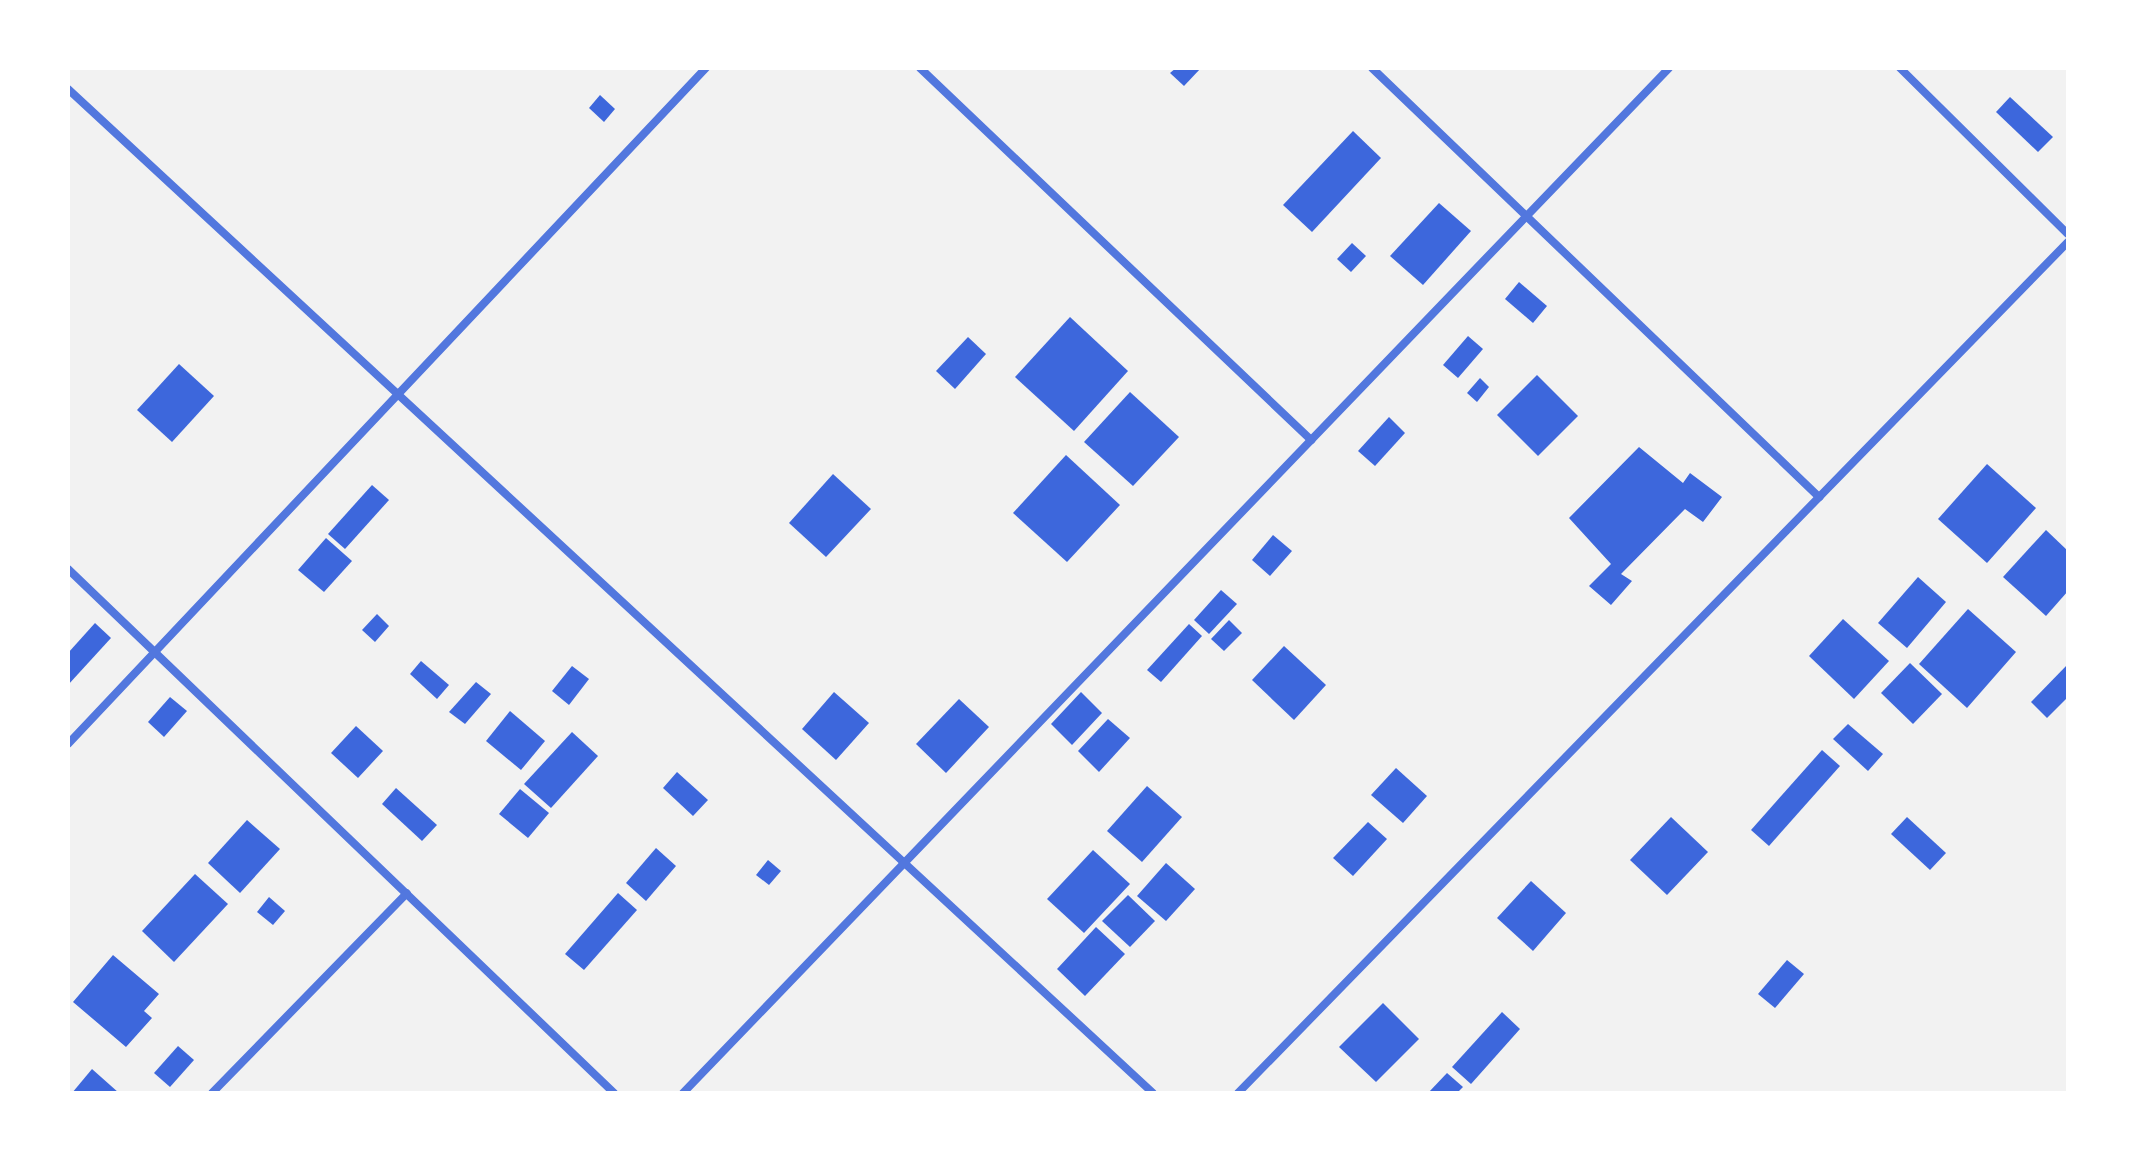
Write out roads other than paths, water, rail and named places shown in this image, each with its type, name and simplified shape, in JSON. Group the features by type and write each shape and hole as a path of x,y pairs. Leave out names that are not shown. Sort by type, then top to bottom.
{"street":[{"path":"68,744 706,68"},
{"path":"920,68 1311,440"},
{"path":"1372,68 1819,497"},
{"path":"683,1093 1669,68"},
{"path":"1900,68 2068,234"},
{"path":"68,89 1153,1093"},
{"path":"1238,1093 2068,242"},
{"path":"68,569 614,1093"},
{"path":"212,1093 407,893"}]}
